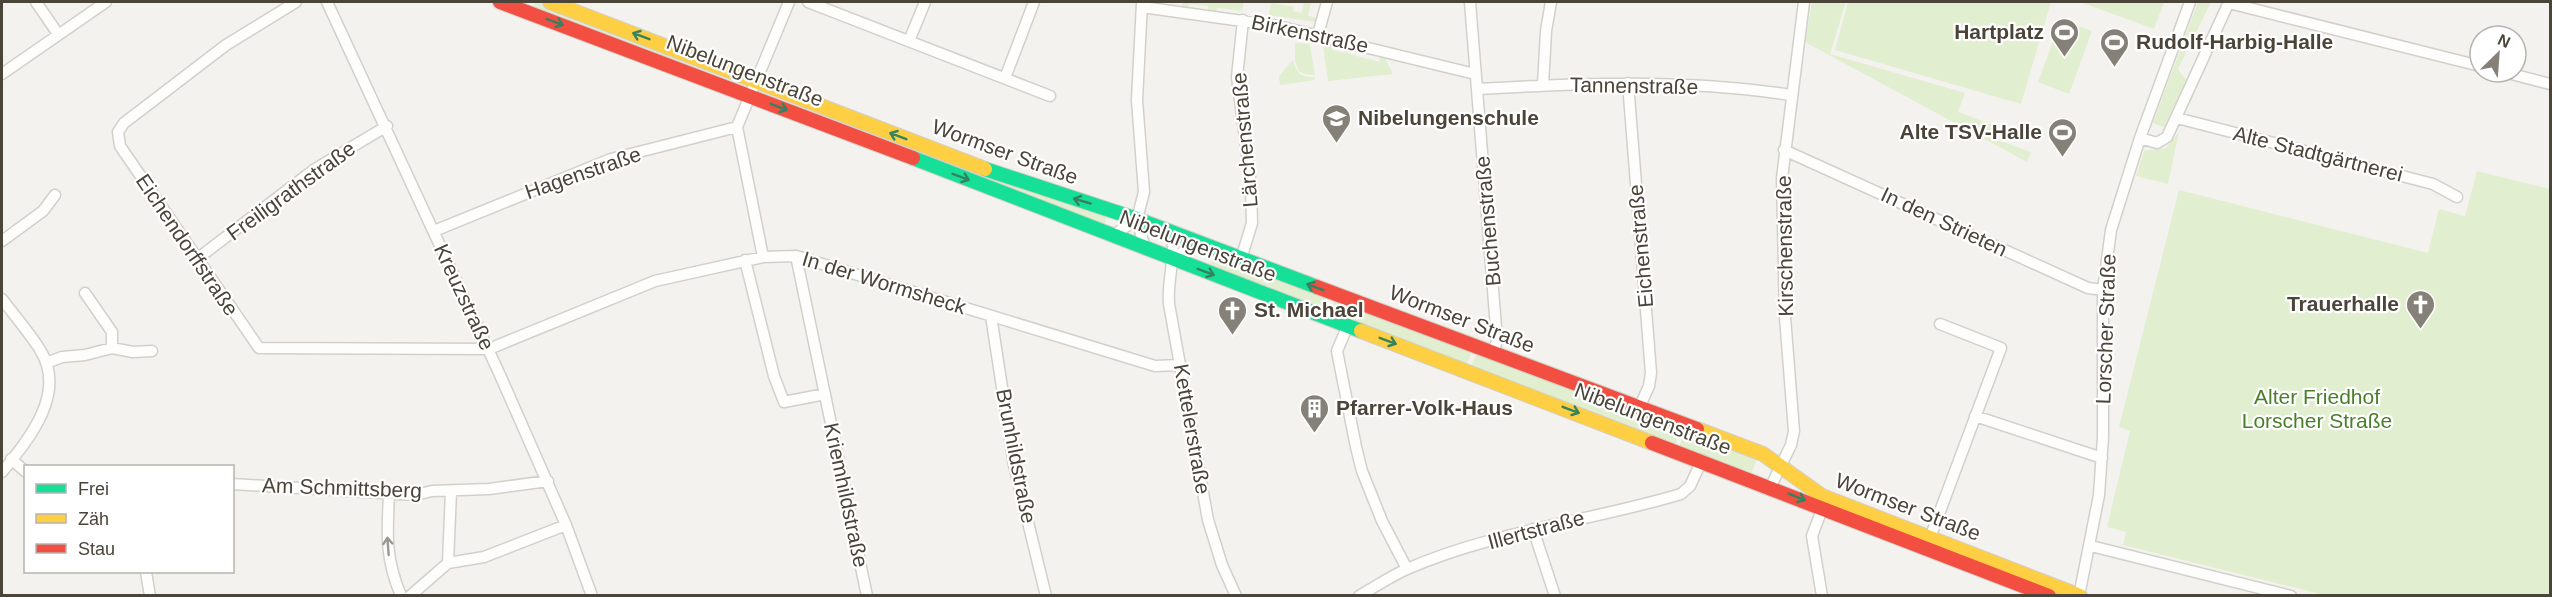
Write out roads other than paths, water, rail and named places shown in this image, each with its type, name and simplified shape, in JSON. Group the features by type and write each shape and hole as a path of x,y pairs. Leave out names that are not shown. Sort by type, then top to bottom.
{"street":[{"path":"36,2 58,34"},
{"path":"2,74 106,2"},
{"name":"Eichendorffstraße","path":"296,2 226,45 124,123 118,132 120,146 259,348 489,349"},
{"name":"Kreuzstraße","path":"327,2 387,126 548,481 567,525 592,596"},
{"name":"Nibelungenstraße","path":"500,2 750,95 1145,249 1702,460 1825,503 2049,596"},
{"name":"Wormser Straße","path":"550,2 1022,183 1137,219 1763,454 1781,464 1825,503 1930,538 2080,595"},
{"path":"763,257 737,128 789,2"},
{"path":"808,2 1050,96"},
{"path":"909,41 925,2"},
{"path":"1005,78 1034,2"},
{"path":"1318,34 1327,2"},
{"name":"Buchenstraße","path":"1470,2 1497,340 1493,353"},
{"path":"1543,86 1546,31 1551,2"},
{"name":"Kirschenstraße","path":"1771,486 1794,431 1785,306 1784,150 1804,2"},
{"name":"Lorscher Straße","path":"2080,595 2091,546 2102,458 2103,290 2112,230 2140,138 2190,2"},
{"path":"2140,138 2157,143 2167,137 2229,2 2468,63"},
{"path":"1142,4 1137,100 1144,192 1137,219 1145,249"},
{"name":"Birkenstraße","path":"1142,4 1318,34 1476,74"},
{"name":"Lärchenstraße","path":"1241,259 1252,223 1251,185 1238,78 1243,20"},
{"path":"2528,78 2550,84"},
{"name":"Tannenstraße","path":"1477,89 1628,83 1759,90 1791,95"},
{"name":"Eichenstraße","path":"1628,83 1651,373 1649,386 1640,408"},
{"name":"Alte Stadtgärtnerei","path":"2177,118 2433,184 2457,197"},
{"name":"Freiligrathstraße","path":"197,259 315,169 387,126"},
{"name":"Hagenstraße","path":"434,231 611,159 737,128"},
{"name":"In den Strieten","path":"1784,150 2088,288 2103,290"},
{"path":"2,241 43,211 55,195"},
{"path":"1112,236 1137,219"},
{"name":"Kettelerstraße","path":"1173,233 1174,260 1169,276 1168,296 1208,520 1222,565 1236,596"},
{"path":"1174,260 1196,242"},
{"name":"In der Wormsheck","path":"489,349 655,281 745,260 796,256 1155,366 1180,365"},
{"name":"Kriemhildstraße","path":"796,256 867,596"},
{"name":"Kriemhildstraße","path":"745,260 774,376 784,402 825,394"},
{"path":"85,294 112,332 112,348"},
{"path":"2,299 40,349 50,382 45,407 2,472"},
{"name":"Brunhildstraße","path":"991,316 1014,465 1046,596"},
{"path":"1930,538 2001,348 1940,324"},
{"path":"1348,326 1337,351 1356,447 1362,471 1382,521 1407,569"},
{"path":"46,363 62,357 86,355 112,348 133,352 152,351"},
{"path":"1975,416 2102,458"},
{"path":"11,459 24,470"},
{"name":"Illertstraße","path":"1359,596 1407,569 1533,529 1681,494 1690,486 1702,460"},
{"name":"Am Schmittsberg","path":"234,484 415,495 548,481"},
{"name":"Am Schmittsberg","path":"448,563 450,491"},
{"path":"389,494 386,547 401,596"},
{"path":"1822,596 1812,536 1825,503"},
{"path":"410,596 448,563 484,557 567,525"},
{"path":"1533,529 1555,596"},
{"path":"2091,546 2291,596"},
{"path":"146,573 150,596"}],"place":[{"name":"Hartplatz","path":"2065,58"},
{"name":"Rudolf-Harbig-Halle","path":"2115,68"},
{"name":"Nibelungenschule","path":"1337,144"},
{"name":"Alte TSV-Halle","path":"2063,158"},
{"name":"Trauerhalle","path":"2420,330"},
{"name":"St. Michael","path":"1233,336"},
{"name":"Pfarrer-Volk-Haus","path":"1315,434"}],"park label":[{"name":"Alter Friedhof Lorscher Straße","path":"2317,409"}]}
